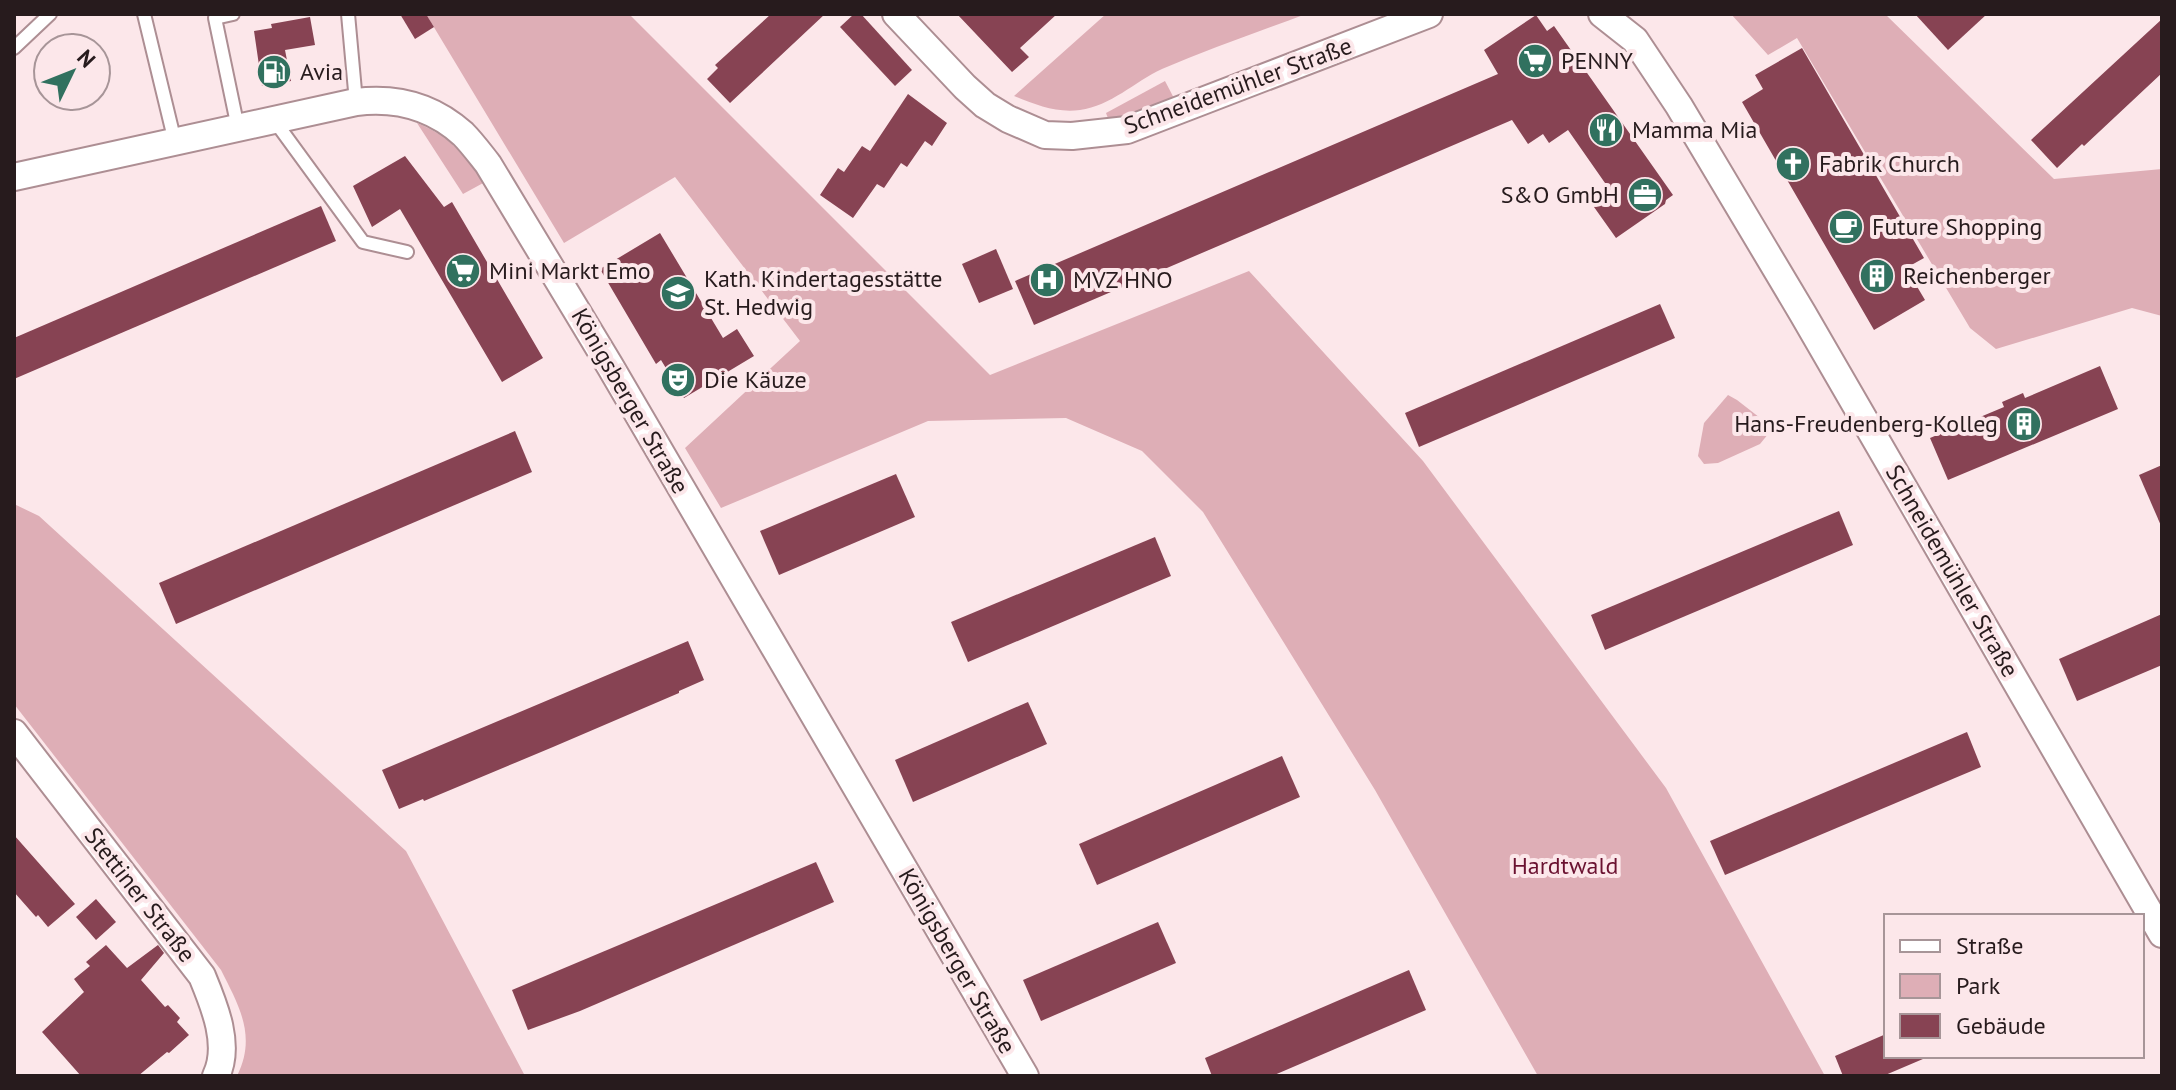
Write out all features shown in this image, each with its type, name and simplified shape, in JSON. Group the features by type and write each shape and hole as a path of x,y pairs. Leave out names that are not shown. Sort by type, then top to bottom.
{"street":[{"name":"Schneidemühler Straße","path":"896,14 985,105 1045,135 1072,136 1127,130 1429,14"},
{"name":"Schneidemühler Straße","path":"1602,14 1635,40 1679,106 2162,934"},
{"name":"Königsberger Straße","path":"14,177 379,99 422,108 446,120 465,136 488,164 610,366 1025,1076"},
{"name":"Stettiner Straße","path":"14,733 202,976 215,1007 221,1036 216,1076"}],"lane":[{"path":"14,48 50,14"},
{"path":"144,14 175,142"},
{"path":"233,14 215,18 238,128"},
{"path":"348,14 356,102"},
{"path":"274,120 363,242 407,252"}],"green space":[{"name":"Hardtwald","path":"426,14 629,14 990,375 1249,271 1423,461 1666,788 1825,1076 1538,1076 1375,790 1203,512 1142,451 1066,418 928,421 721,508 685,448 800,341 675,177 564,243"},
{"path":"1106,14 1306,14 1162,69 1091,108 1071,111 1054,109 1014,96"},
{"path":"1731,14 1885,14 2054,179 2162,169 2162,316 2132,308 1996,349 1970,328 1797,38 1768,55"},
{"path":"1165,81 1178,106 1109,121 1106,113"},
{"path":"417,123 447,140 485,182 463,194"},
{"path":"1728,395 1773,428 1760,444 1718,463 1704,464 1698,456 1704,423"},
{"path":"14,504 39,516 406,851 525,1076 237,1076 243,1061 245,1034 239,1009 221,970 14,704"}],"building":[{"path":"400,14 426,14 434,27 415,39"},
{"path":"771,14 825,14 730,103 707,79 718,68 715,65"},
{"path":"854,14 861,14 912,70 895,86 840,27"},
{"path":"957,14 1057,14 1020,48 1029,57 1012,72"},
{"path":"1915,14 1987,14 1948,50"},
{"path":"1536,15 1547,31 1554,26 1673,195 1616,238 1594,207 1612,193 1568,130 1549,143 1543,134 1528,144 1512,120 1034,325 1015,281 1498,74 1484,50"},
{"path":"310,17 315,45 285,50 291,81 262,86 254,31 272,28 271,24"},
{"path":"2162,19 2162,73 2057,168 2031,140"},
{"path":"1802,48 1924,258 1906,268 1925,300 1874,330 1742,102 1763,89 1755,75"},
{"path":"908,94 947,123 932,146 925,141 907,167 901,163 884,188 877,184 853,218 820,195 838,168 844,172 862,146 870,151"},
{"path":"405,156 444,207 452,202 543,358 502,382 400,209 372,227 353,186"},
{"path":"321,206 336,241 14,379 14,338"},
{"path":"660,233 723,338 737,329 754,356 684,398 661,360 656,364 600,269"},
{"path":"996,249 1013,289 979,303 962,264"},
{"path":"1660,304 1675,338 1419,447 1405,413"},
{"name":"Hans-Freudenberg-Kolleg","path":"2100,366 2118,409 1948,480 1930,438 2004,407 2002,402 2023,393 2025,398"},
{"path":"515,431 532,472 176,624 159,583"},
{"path":"2162,465 2162,528 2139,475"},
{"path":"896,474 915,517 779,575 760,531"},
{"path":"1839,511 1853,545 1605,650 1591,615"},
{"path":"1155,537 1171,576 968,662 951,622"},
{"path":"2162,614 2162,665 2077,701 2059,659"},
{"path":"688,641 704,680 553,747 399,809 382,770"},
{"path":"1028,702 1047,744 913,802 895,760"},
{"path":"1967,732 1981,767 1725,875 1710,841"},
{"path":"1282,756 1300,797 1097,885 1079,844"},
{"path":"14,835 75,904 48,927 14,892"},
{"path":"816,862 834,902 580,1011 528,1030 512,990"},
{"path":"96,899 116,922 96,940 76,917"},
{"path":"1158,922 1176,963 1041,1021 1023,980"},
{"path":"106,945 127,968 158,945 164,953 141,980 165,1007 168,1005 180,1018 177,1022 189,1035 138,1076 81,1076 42,1032 84,992 74,979 90,966 86,962"},
{"path":"1409,970 1426,1010 1272,1076 1212,1076 1205,1058"},
{"path":"1884,1035 1884,1058 1925,1058 1883,1076 1843,1076 1835,1056"}],"place":[{"name":"PENNY","path":"1535,61"},
{"name":"Avia","path":"274,72"},
{"name":"Mamma Mia","path":"1606,130"},
{"name":"Fabrik Church","path":"1793,164"},
{"name":"S&O GmbH","path":"1645,195"},
{"name":"Future Shopping","path":"1846,227"},
{"name":"Mini Markt Emo","path":"463,271"},
{"name":"Reichenberger","path":"1877,276"},
{"name":"MVZ HNO","path":"1047,280"},
{"name":"Kath. Kindertagesstätte St. Hedwig","path":"678,293"},
{"name":"Die Käuze","path":"678,380"},
{"name":"Hans-Freudenberg-Kolleg","path":"2024,424"}]}
